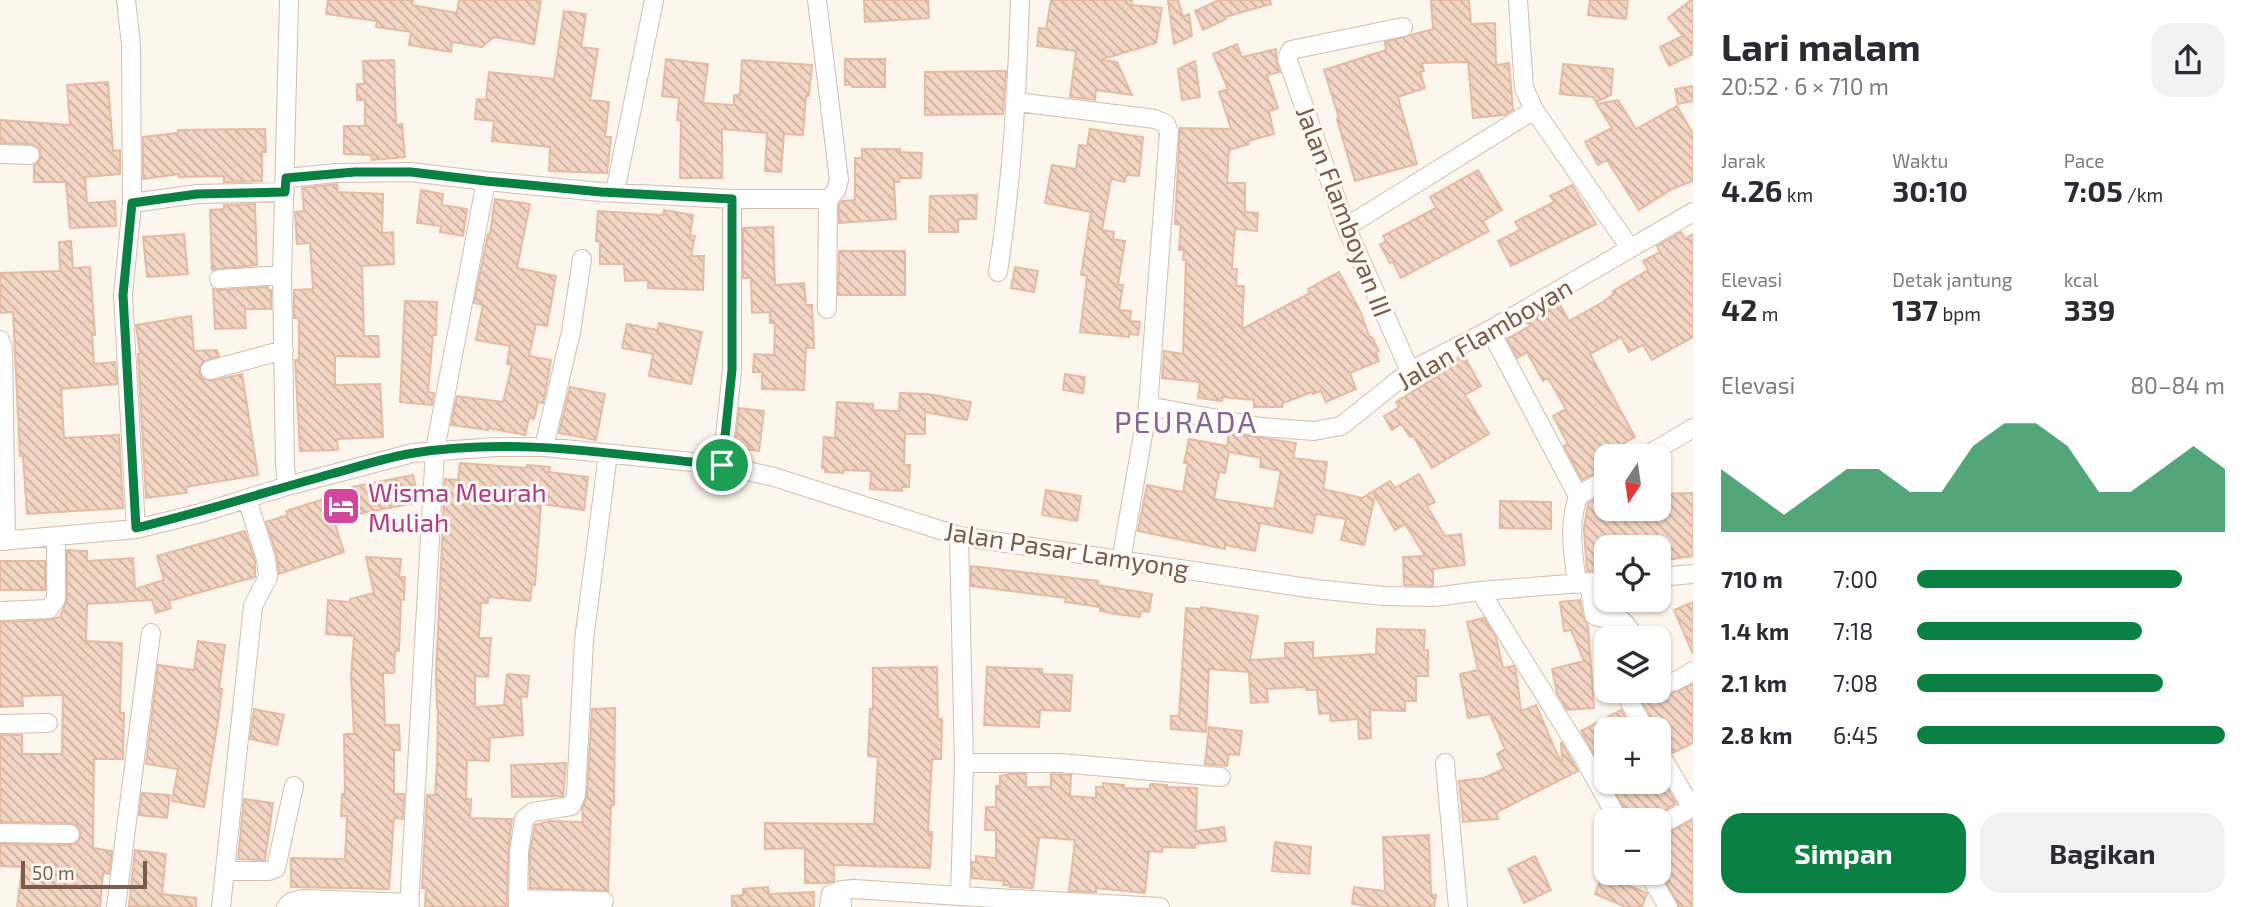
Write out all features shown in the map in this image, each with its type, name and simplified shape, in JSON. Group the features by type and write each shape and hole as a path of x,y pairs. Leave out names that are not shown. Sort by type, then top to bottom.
{"street":[{"path":"126,0 131,45 132,203 123,295 136,528"},
{"path":"287,486 282,275 289,0"},
{"path":"615,192 654,0"},
{"path":"132,203 286,185 346,172 411,172 615,192 732,199 828,198 836,191 839,180 817,0"},
{"path":"998,272 1008,205 1017,102 1020,0"},
{"path":"1518,0 1524,88 1534,110 1630,248"},
{"name":"Jalan Flamboyan III","path":"1403,27 1291,50 1287,58 1346,227 1410,371"},
{"path":"1017,102 1155,119 1166,124 1169,132 1148,406 1121,561"},
{"path":"1346,227 1534,110"},
{"path":"0,154 30,155"},
{"path":"286,907 291,902 303,899 334,904 409,905 435,450 486,181"},
{"path":"827,309 828,198"},
{"path":"722,465 732,370 732,199"},
{"name":"Jalan Flamboyan","path":"1148,406 1261,427 1314,431 1341,426 1410,371 1490,330 1693,212"},
{"path":"544,447 571,332 582,259"},
{"path":"219,279 282,275"},
{"path":"1490,330 1578,496"},
{"path":"0,340 3,348 3,541"},
{"path":"210,370 284,350"},
{"path":"1666,444 1693,428"},
{"name":"Jalan Pasar Lamyong","path":"3,541 136,528 201,513 394,457 435,450 544,447 722,465 774,477 960,536 1315,589 1384,597 1434,597 1591,583"},
{"path":"604,901 518,903 519,852 524,819 533,812 571,806 576,795 584,640 608,454"},
{"path":"1594,486 1578,496 1572,514 1571,530 1591,583 1594,615 1601,619 1619,618 1626,626"},
{"path":"221,907 253,606 268,577 266,559 247,499"},
{"path":"960,536 964,763 960,896"},
{"path":"0,611 48,609 54,604 56,537"},
{"path":"1671,576 1693,574"},
{"path":"1480,591 1581,753 1612,808"},
{"path":"116,907 151,632"},
{"path":"1671,682 1693,671"},
{"path":"0,724 48,723"},
{"path":"964,763 1060,763 1221,776"},
{"path":"1445,763 1458,907"},
{"path":"1671,771 1693,807 1671,819"},
{"path":"226,871 270,872 276,867 294,786"},
{"path":"0,833 70,834"},
{"path":"1655,885 1668,907"},
{"path":"829,907 831,894 842,899 854,889 1160,907"}],"building":[{"path":"328,0 413,0 412,5 457,13 459,0 541,0 534,44 494,37 482,47 452,42 451,52 409,45 411,32 376,27 377,21 326,14"},
{"path":"864,0 928,0 929,18 865,22"},
{"path":"1051,0 1132,0 1131,5 1162,8 1156,43 1100,60 1117,62 1132,95 1096,90 1095,100 1070,97 1076,51 1037,46 1039,28 1046,29"},
{"path":"1168,0 1178,0 1183,17 1189,14 1192,36 1174,44"},
{"path":"1219,0 1270,0 1271,4 1225,17 1226,19 1203,30 1195,11"},
{"path":"1431,0 1469,0 1471,24 1495,23 1496,65 1509,63 1513,110 1504,115 1473,118 1468,62 1422,63 1424,71 1420,72 1425,88 1398,97 1417,164 1355,181 1324,70 1386,50 1385,42 1433,29"},
{"path":"1590,0 1628,0 1626,19 1588,15"},
{"path":"1691,0 1693,54 1669,66 1660,47 1683,36 1668,18"},
{"path":"564,11 586,14 581,47 598,49 590,100 609,102 605,137 611,137 607,173 549,171 550,147 492,141 494,121 475,119 477,99 486,100 489,72 554,79"},
{"path":"1237,44 1242,57 1276,49 1280,72 1267,75 1278,108 1269,111 1274,134 1248,141 1249,144 1229,150 1227,183 1245,183 1245,212 1258,213 1257,231 1235,229 1232,269 1237,269 1236,286 1244,286 1242,329 1310,293 1308,289 1339,272 1360,311 1370,338 1372,337 1379,351 1376,353 1379,361 1350,373 1356,389 1326,402 1321,391 1283,403 1282,407 1254,407 1254,400 1222,397 1222,401 1198,398 1200,382 1162,378 1164,351 1183,354 1186,260 1183,260 1184,250 1179,250 1181,225 1175,224 1180,128 1231,129 1219,92 1228,89 1213,54"},
{"path":"666,59 708,64 703,103 734,105 734,95 740,95 742,60 812,65 803,135 784,134 781,172 765,171 767,133 722,129 722,178 680,178 681,121 677,120 679,98 662,96"},
{"path":"845,59 885,59 885,87 845,85"},
{"path":"394,60 396,125 402,124 405,157 372,160 371,155 344,154 344,126 365,126 365,100 357,100 357,84 364,84 363,61"},
{"path":"1195,61 1200,97 1182,100 1178,69"},
{"path":"1563,64 1613,69 1611,95 1596,102 1593,97 1560,94"},
{"path":"1006,71 1003,114 925,115 925,72"},
{"path":"108,82 113,151 120,150 120,174 85,177 87,203 115,201 116,226 70,228 66,182 34,182 34,165 40,160 40,149 31,144 0,143 0,120 70,125 67,85"},
{"path":"1693,86 1693,101 1678,104 1675,89"},
{"path":"1618,100 1636,129 1677,106 1693,134 1693,181 1672,189 1639,210 1607,160 1598,165 1585,142 1612,128 1597,104"},
{"path":"265,129 266,152 262,152 262,181 224,182 224,176 179,177 179,174 143,179 143,137 178,133 178,130"},
{"path":"1090,129 1143,137 1139,176 1126,175 1125,182 1111,179 1102,230 1114,232 1113,239 1125,241 1118,285 1123,285 1119,310 1131,311 1130,321 1140,322 1138,335 1129,334 1129,337 1080,332 1087,276 1081,275 1091,212 1045,203 1052,165 1076,169 1079,145 1087,146"},
{"path":"862,149 900,149 900,152 922,153 921,178 900,178 899,182 894,182 896,219 839,223 839,204 842,201 855,200 855,158 862,158"},
{"path":"1478,170 1502,210 1483,221 1489,231 1401,278 1380,245 1386,241 1383,236 1436,208 1430,197"},
{"path":"337,184 338,192 383,194 382,233 393,232 394,264 362,266 364,336 378,336 379,357 335,356 335,385 380,384 383,437 337,439 338,450 300,451 295,360 299,360 299,318 294,318 294,290 313,289 310,243 297,244 295,212 304,211 302,188"},
{"path":"1572,185 1596,224 1511,266 1498,241 1520,230 1515,222 1554,202 1550,196"},
{"path":"421,190 443,194 442,205 467,209 463,236 440,232 441,226 417,223"},
{"path":"977,195 976,219 958,219 958,232 929,232 930,196"},
{"path":"495,199 530,204 517,268 556,276 547,326 536,324 529,356 551,360 547,383 543,403 538,402 534,419 529,418 525,435 451,425 457,396 503,402 512,365 507,364 510,346 476,340 483,305 474,303"},
{"path":"255,204 257,265 212,270 210,210 224,209 224,205"},
{"path":"664,210 693,215 690,235 695,236 691,256 704,256 703,290 648,288 648,280 625,281 624,264 600,264 600,242 596,241 598,211 663,215"},
{"path":"773,227 775,285 804,283 806,305 812,305 814,348 806,348 804,390 762,389 762,372 753,372 754,354 774,355 775,323 770,323 770,312 752,313 751,278 743,278 743,228"},
{"path":"1681,232 1685,239 1693,234 1693,337 1652,360 1643,345 1629,352 1621,337 1590,354 1635,437 1622,444 1594,444 1594,474 1582,480 1564,446 1568,444 1553,416 1566,409 1548,378 1543,381 1527,352 1517,358 1507,339 1530,326 1527,322 1559,303 1569,321 1601,303 1614,294 1613,291 1648,270 1643,261 1660,252 1657,246"},
{"path":"184,234 188,274 147,277 143,237"},
{"path":"71,241 73,268 90,267 95,335 92,335 94,364 115,362 117,384 61,389 64,438 119,435 123,508 27,514 23,456 20,456 13,312 0,313 0,273 60,271 59,242"},
{"path":"839,251 905,251 905,295 838,295"},
{"path":"1015,267 1038,271 1034,292 1011,288"},
{"path":"268,287 268,290 271,290 271,309 245,309 246,328 215,329 213,289"},
{"path":"405,301 437,302 436,335 433,335 428,392 434,393 432,405 400,402"},
{"path":"191,316 194,351 217,350 219,356 202,363 199,372 202,378 212,381 242,374 258,475 186,487 187,493 146,498 140,354 136,325"},
{"path":"659,323 702,332 691,384 649,376 653,354 622,348 627,324 658,330"},
{"path":"1464,356 1481,386 1465,395 1489,434 1432,468 1413,436 1410,437 1401,424 1392,430 1384,416 1399,407 1396,402 1439,375 1436,372"},
{"path":"1065,374 1085,377 1083,393 1063,390"},
{"path":"570,387 605,394 596,440 559,433"},
{"path":"900,393 928,394 971,402 967,420 925,412 925,434 905,434 904,465 910,465 909,487 902,487 902,491 870,489 871,471 825,472 822,468 824,437 835,438 837,402 873,404 873,410 899,411"},
{"path":"739,408 764,411 759,451 735,448"},
{"path":"1229,433 1296,443 1293,458 1327,462 1323,489 1362,498 1390,481 1395,488 1419,474 1435,502 1427,506 1445,536 1461,534 1465,565 1433,569 1433,586 1404,585 1403,557 1425,556 1405,524 1395,530 1375,496 1364,545 1341,540 1346,519 1316,514 1312,533 1260,523 1255,551 1225,545 1225,549 1138,531 1147,485 1183,492 1188,463 1184,463 1189,439 1227,446","holes":["1229,452 1261,458 1260,467 1281,471 1274,509 1214,499 1219,472 1225,473"]},
{"path":"460,463 550,467 549,472 588,477 584,510 541,504 535,585 532,584 530,601 488,597 488,603 481,603 479,638 491,638 488,677 475,676 475,707 504,705 507,674 529,676 527,697 521,696 523,735 490,738 489,761 467,760 466,799 471,799 470,818 512,819 508,852 507,907 425,907 426,888 422,888 427,795 435,795 437,763 436,673 445,479 458,480"},
{"path":"413,475 419,502 358,514 352,487"},
{"path":"1046,490 1081,496 1077,521 1042,515"},
{"path":"1693,493 1693,556 1671,559 1671,535 1594,535 1594,571 1587,571 1584,529 1588,503 1594,500 1594,522 1671,522 1671,494"},
{"path":"327,498 344,552 279,574 277,556 266,522 288,515 286,511"},
{"path":"1500,501 1551,502 1551,529 1500,528"},
{"path":"245,531 255,561 255,577 169,601 171,608 156,613 152,600 87,604 86,641 122,643 120,713 124,713 123,759 94,759 93,848 112,851 109,874 103,873 100,907 17,907 22,867 0,866 0,844 71,845 79,840 81,833 76,825 70,823 0,822 0,735 22,735 22,754 62,754 63,695 22,696 23,706 0,707 0,622 60,617 67,599 67,550 87,551 87,561 133,558 135,589 164,580 157,556"},
{"path":"366,557 401,559 399,577 405,577 404,600 401,600 399,651 395,651 394,673 383,673 385,725 399,725 400,750 394,750 394,794 404,794 403,819 394,818 389,889 291,887 291,858 345,859 347,816 341,816 342,794 345,794 344,734 354,734 351,677 354,636 326,634 328,600 350,602 350,599 374,593"},
{"path":"0,561 45,561 45,590 0,590"},
{"path":"971,566 1098,581 1098,585 1152,594 1149,612 1141,611 1140,617 1115,614 1100,611 1100,607 1065,602 1066,598 971,586"},
{"path":"1580,600 1583,617 1588,625 1594,708 1567,710 1557,693 1552,669 1584,661 1571,630 1564,631 1560,602"},
{"path":"1693,602 1693,654 1674,610"},
{"path":"1201,607 1258,616 1250,660 1285,658 1285,643 1313,642 1313,658 1376,654 1377,629 1425,630 1424,650 1428,650 1428,676 1416,676 1416,701 1405,701 1405,711 1370,710 1371,738 1359,739 1358,719 1331,721 1330,713 1319,714 1317,690 1306,690 1306,687 1267,689 1268,702 1251,703 1249,672 1209,669 1206,732 1171,729 1171,716 1179,716 1186,608"},
{"path":"1484,618 1496,637 1503,668 1514,666 1516,671 1521,711 1536,705 1562,765 1561,742 1578,771 1497,812 1498,819 1463,822 1459,781 1484,778 1504,769 1497,754 1505,749 1490,714 1468,718 1460,674 1478,670 1467,622"},
{"path":"198,641 225,645 218,721 204,807 172,801 178,769 146,764 158,665 194,670"},
{"path":"937,667 938,719 942,719 941,759 932,759 928,832 932,832 930,868 834,865 834,881 805,883 805,848 765,849 765,823 874,824 878,757 868,756 870,709 873,709 873,668"},
{"path":"987,667 1042,669 1042,674 1072,675 1070,711 1040,710 1039,727 984,725"},
{"path":"1693,684 1693,743 1673,753 1671,717 1651,717 1643,703 1671,703 1671,694"},
{"path":"615,708 614,805 611,805 608,891 530,888 530,853 535,825 550,821 583,822 582,808 587,796 592,709"},
{"path":"254,709 284,715 277,745 250,739"},
{"path":"1621,710 1625,717 1608,717"},
{"path":"1594,724 1594,754 1581,731"},
{"path":"1209,727 1242,731 1239,755 1229,754 1227,766 1205,764"},
{"path":"566,763 563,796 512,797 511,765"},
{"path":"1026,774 1026,787 1051,787 1051,774 1071,775 1070,796 1096,798 1096,787 1103,787 1103,783 1124,785 1124,788 1150,789 1150,784 1197,788 1196,831 1224,827 1226,841 1195,844 1195,848 1163,847 1162,852 1149,851 1145,893 1096,888 1096,892 1069,891 1075,840 1039,837 1033,888 1010,887 1011,885 1003,885 1004,881 972,878 972,862 976,862 976,856 996,858 996,830 985,830 986,807 996,807 996,786 1000,786 1000,776"},
{"path":"142,793 170,795 167,818 139,815"},
{"path":"1616,794 1671,794 1676,803 1668,808 1623,808"},
{"path":"244,799 273,803 265,860 238,859"},
{"path":"1693,820 1693,907 1679,907 1667,885 1671,885 1671,831"},
{"path":"1429,835 1431,894 1436,895 1434,907 1373,907 1352,904 1354,887 1385,891 1383,837"},
{"path":"1275,842 1311,847 1309,874 1272,871"},
{"path":"135,850 166,854 162,894 196,898 196,907 129,906"},
{"path":"1535,856 1551,890 1524,903 1508,869"},
{"path":"1598,885 1627,885 1647,893 1642,907 1626,907 1595,894"},
{"path":"768,887 769,894 814,892 814,907 732,907 732,896 743,895 743,889"}],"place":[{"name":"Wisma Meurah Muliah","path":"341,506"}],"district":[{"name":"PEURADA","path":"1186,421"}],"route":[{"path":"355,172 411,172 601,192 732,199 732,370 722,465 544,447 435,450 394,457 201,513 136,528 123,295 132,203 197,194 285,192 286,178 355,172"}]}
